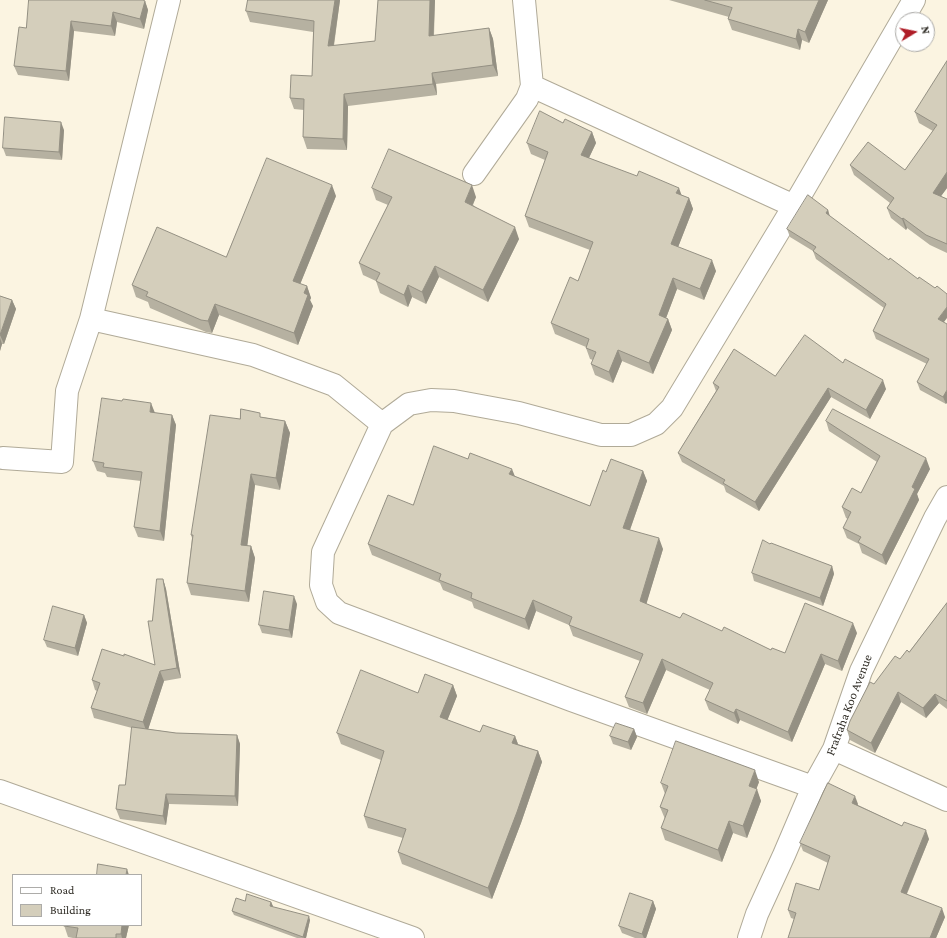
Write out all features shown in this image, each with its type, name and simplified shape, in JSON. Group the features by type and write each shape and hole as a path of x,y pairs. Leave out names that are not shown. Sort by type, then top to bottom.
{"street":[{"path":"4,458 62,462 67,392 91,319 169,0"},
{"path":"474,174 527,99 532,86 524,0"},
{"path":"813,787 570,700 339,613 327,602 321,585 323,552 382,424 409,404 431,400 454,401 519,413 601,435 631,435 656,424 672,408 794,206 914,0"},
{"path":"532,86 794,206"},
{"path":"91,319 260,358 334,385 382,424"},
{"name":"Frafraha Koo Avenue","path":"749,938 757,914 813,787 834,749 861,671 935,518 947,497"},
{"path":"834,749 947,800"},
{"path":"0,791 413,938"}],"building":[{"path":"29,0 145,1 140,19 113,12 111,26 71,21 66,71 14,66 19,27 26,28"},
{"path":"248,0 335,0 328,46 375,41 378,0 430,0 429,36 489,28 493,65 432,73 433,84 344,94 343,139 303,137 304,99 290,98 291,75 312,76 314,21 246,11"},
{"path":"705,0 819,0 805,32 798,29 796,39 728,19 732,8"},
{"path":"947,61 947,172 933,193 947,199 947,244 926,235 887,208 894,198 850,165 868,142 905,170 937,125 915,112"},
{"path":"540,111 563,123 565,119 592,132 581,155 637,176 639,171 679,188 676,193 689,198 671,244 712,260 700,289 673,278 659,315 668,319 649,363 618,350 609,372 591,364 596,352 586,348 589,339 551,323 570,277 578,281 593,242 525,216 548,152 527,143"},
{"path":"5,117 61,122 59,152 3,148"},
{"path":"389,149 472,185 465,202 515,227 483,290 435,266 422,292 408,285 404,295 376,281 380,273 359,263 392,197 372,188"},
{"path":"267,158 332,185 293,281 307,286 304,293 308,295 294,333 215,304 208,321 201,320 146,296 148,292 132,285 157,227 226,257"},
{"path":"808,195 828,210 826,213 889,260 890,258 918,279 919,277 935,288 937,286 947,294 947,307 938,319 947,324 947,390 943,397 917,382 929,359 873,331 886,304 813,251 816,247 787,229"},
{"path":"0,296 12,300 0,335"},
{"path":"805,335 843,363 845,359 883,380 866,410 828,388 755,502 723,483 725,480 678,453 719,387 713,383 734,349 775,376"},
{"path":"102,398 151,403 150,412 172,415 160,531 134,527 142,472 103,467 104,463 93,461"},
{"path":"241,409 260,413 260,417 285,421 276,478 251,474 241,545 251,546 245,591 187,583 193,535 191,535 210,415 240,419"},
{"path":"833,409 926,458 912,487 915,489 882,555 858,542 861,537 843,528 851,512 842,507 852,488 861,493 880,456 826,421"},
{"path":"434,446 468,459 470,453 512,469 509,474 590,506 603,470 606,472 611,459 643,471 623,528 659,538 640,601 680,618 683,613 722,631 724,627 771,650 772,648 785,653 805,603 853,623 838,661 821,654 788,732 736,709 734,713 705,700 713,683 662,659 643,703 625,697 643,654 569,625 572,617 533,600 525,619 471,598 472,593 439,580 441,574 368,544 388,495 413,505"},
{"path":"763,540 770,544 771,543 832,566 820,598 752,573"},
{"path":"157,579 163,579 177,668 160,671 143,722 91,708 100,683 92,680 102,649 124,656 124,654 155,665 148,621 152,621"},
{"path":"264,591 294,596 289,630 259,625"},
{"path":"947,603 947,701 935,694 923,708 898,692 871,743 847,730 870,682 874,684 895,656 900,659 907,650 909,652"},
{"path":"53,606 84,615 75,648 44,640"},
{"path":"361,670 418,693 425,674 453,685 440,717 480,732 483,725 515,736 512,743 538,751 488,888 398,852 406,829 364,816 384,751 337,733"},
{"path":"616,723 634,729 628,742 610,736"},
{"path":"132,727 176,733 237,735 235,796 166,794 163,816 116,809 119,785 125,785"},
{"path":"676,741 755,770 749,786 757,789 743,826 729,821 718,850 661,828 668,810 660,807 668,786 661,783"},
{"path":"828,783 855,796 852,803 902,826 904,822 926,830 901,892 942,908 930,938 788,938 796,913 788,910 796,883 819,890 830,856 800,843"},
{"path":"98,864 127,869 126,874 97,874"},
{"path":"630,893 653,901 642,934 619,926"},
{"path":"247,894 271,902 270,906 309,916 303,937 232,911 236,898 245,901"},
{"path":"64,926 122,926 121,934 116,934 116,938 76,938 78,928"}]}
